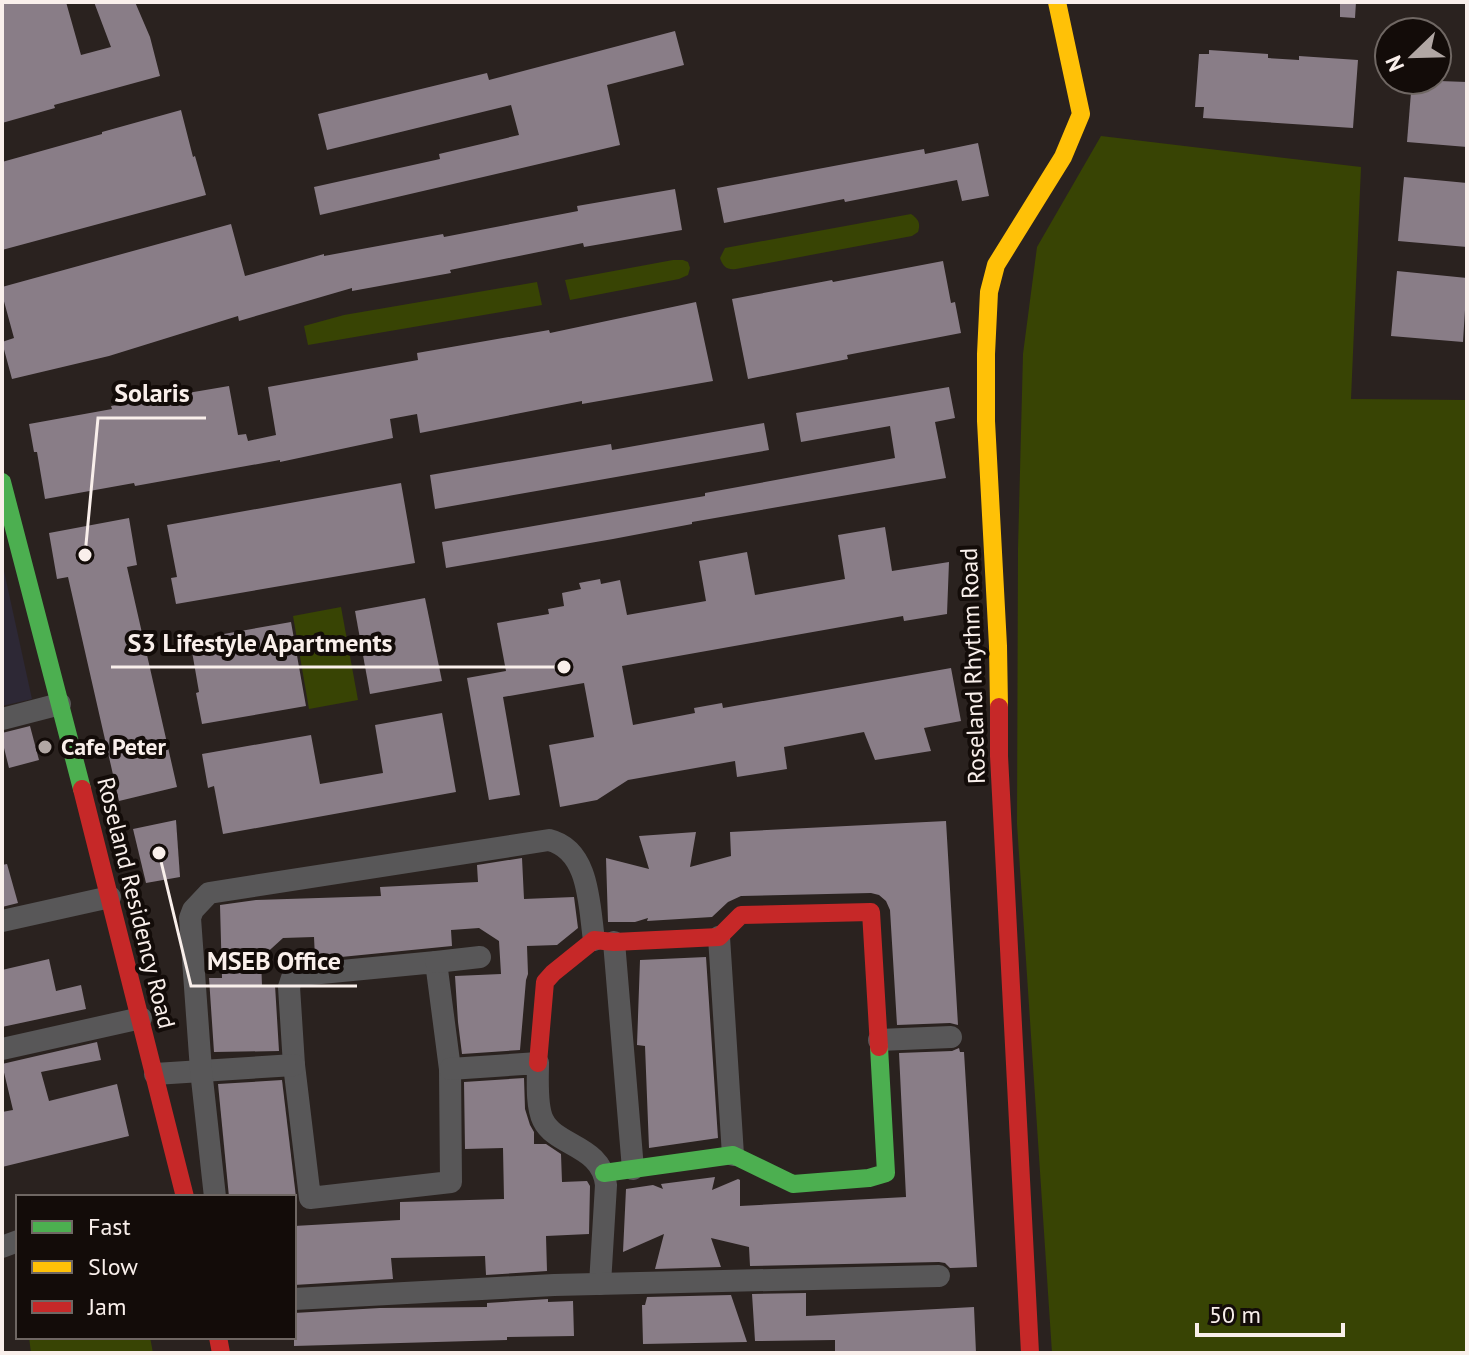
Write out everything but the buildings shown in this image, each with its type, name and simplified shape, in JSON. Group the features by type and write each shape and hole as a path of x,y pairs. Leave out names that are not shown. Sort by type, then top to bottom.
{"street":[{"name":"Roseland Rhythm Road","path":"1030,1353 999,756 998,646 986,421 986,354 989,292 996,265 1063,157 1081,114 1057,2"},
{"name":"Roseland Residency Road","path":"2,482 185,1195"},
{"path":"2,719 60,704"},
{"path":"215,1195 201,1070 190,918 193,910 209,893 549,840 558,842 580,863 604,941 633,1169"},
{"path":"2,921 110,897"},
{"path":"600,1284 606,1185 604,1173 599,1163 549,1129 540,1109 538,1063 545,982 553,973 604,941 719,937 741,915 871,912 886,1173 869,1178 793,1184 733,1155 604,1173"},
{"path":"719,937 733,1155"},
{"path":"436,962 450,1069 451,1182 310,1198 294,1065 289,987 292,978 480,957"},
{"path":"2,1049 141,1018"},
{"path":"879,1040 951,1037"},
{"path":"450,1069 538,1063"},
{"path":"155,1074 294,1065"},
{"path":"296,1299 600,1284 939,1276"}],"shaded area":[{"path":"2,562 32,699 2,706"}],"green space":[{"path":"1101,136 1361,167 1351,399 1467,400 1467,1353 1052,1353 1017,824 1018,549 1023,354 1037,247"},
{"path":"911,214 919,226 918,232 912,236 736,269 726,267 720,258 725,248"},
{"path":"673,260 688,262 688,275 570,300 565,280"},
{"path":"537,282 542,305 308,345 304,326 344,315"},
{"path":"341,607 358,700 309,709 293,616"},
{"path":"29,1339 150,1339 153,1353 31,1353"}],"traffic: fast":[{"path":"2,482 82,789"},
{"path":"604,1173 733,1155 793,1184 869,1178 886,1173 879,1047"}],"traffic: slow":[{"path":"999,707 986,421 989,292 996,265 1063,157 1081,114 1057,2"}],"traffic: jam":[{"path":"999,707 1030,1353"},
{"path":"82,789 184,1195"},
{"path":"538,1063 545,982 594,940 614,942 719,937 741,915 871,912 879,1047"},
{"path":"218,1339 221,1353"}],"place":[{"name":"Solaris","path":"85,555"},
{"name":"S3 Lifestyle Apartments","path":"564,667"},
{"name":"Cafe Peter","path":"45,747"},
{"name":"MSEB Office","path":"159,853"}]}
